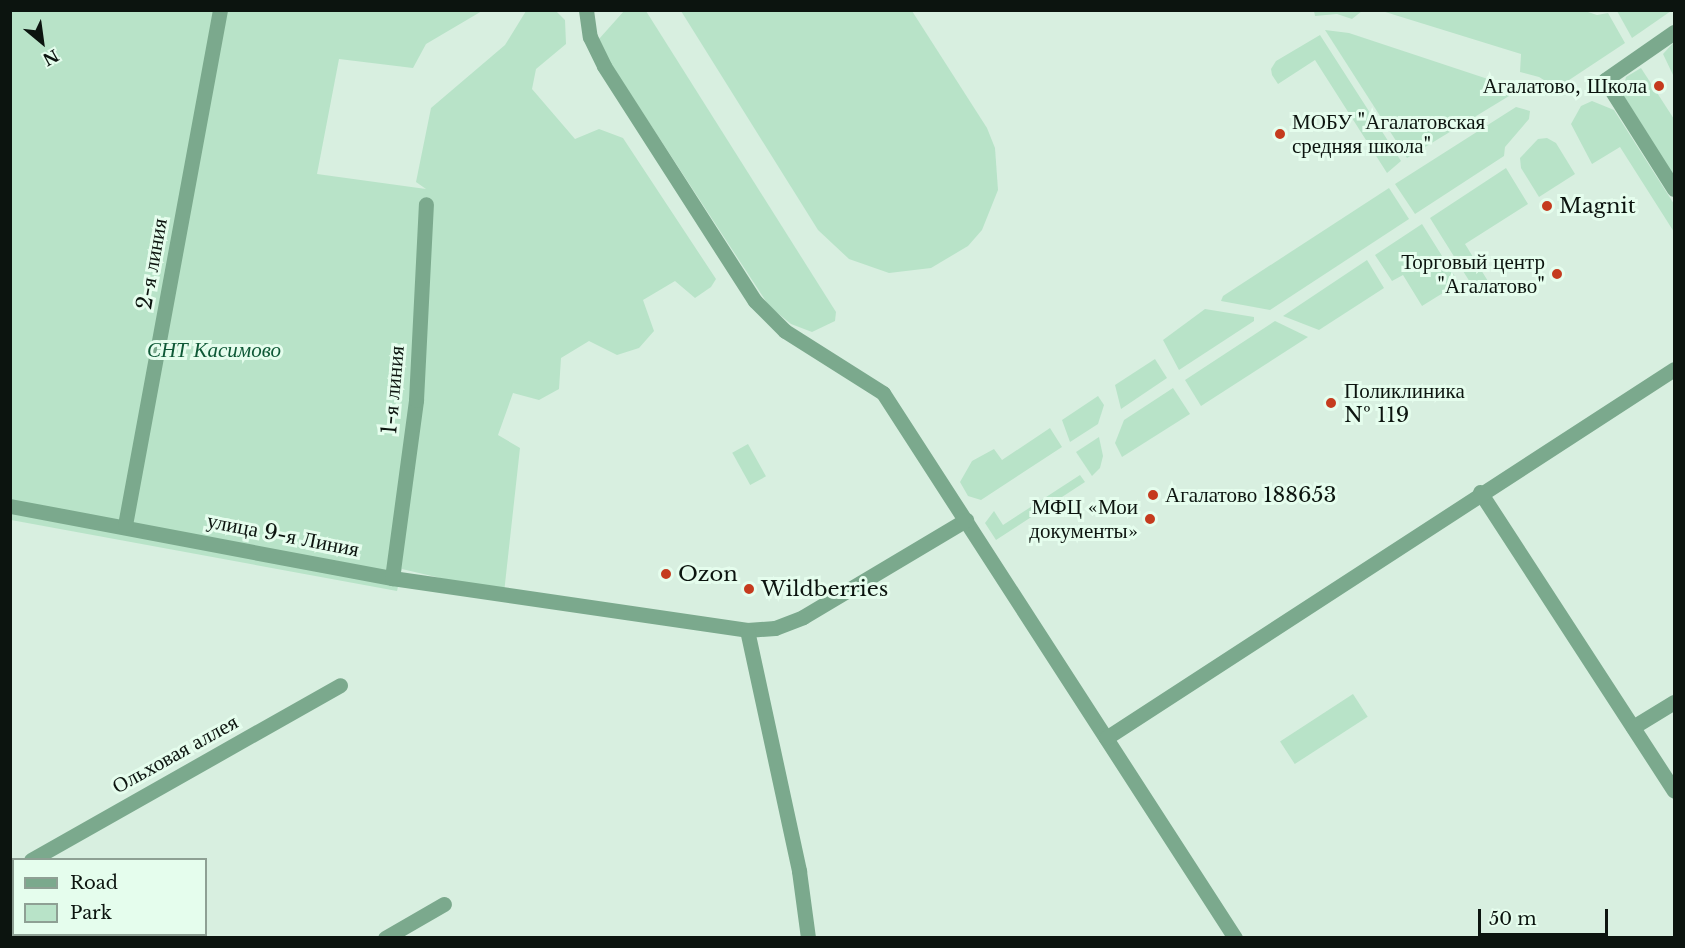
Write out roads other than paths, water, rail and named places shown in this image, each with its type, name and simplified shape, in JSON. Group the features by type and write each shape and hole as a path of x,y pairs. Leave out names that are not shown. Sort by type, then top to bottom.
{"street":[{"name":"2-я линия","path":"125,525 220,10"},
{"path":"586,10 590,38 604,66 755,301 785,331 884,393 1235,938"},
{"path":"1674,32 1605,80 1674,189"},
{"name":"1-я линия","path":"392,578 416,400 426,204"},
{"path":"1106,738 1480,492 1674,369"},
{"path":"1480,492 1674,791"},
{"name":"улица 9-я Линия","path":"10,506 125,525 392,578 548,599 747,630 775,627 803,617 966,520"},
{"path":"747,630 799,871 808,938"},
{"name":"Ольховая аллея","path":"35,858 340,685"},
{"path":"1633,727 1674,702"},
{"path":"385,938 444,904"}],"place":[{"name":"Агалатово, Школа","path":"1659,86"},
{"name":"МОБУ \"Агалатовская средняя школа\"","path":"1280,134"},
{"name":"Magnit","path":"1547,206"},
{"name":"Торговый центр \"Агалатово\"","path":"1557,274"},
{"name":"Поликлиника № 119","path":"1331,403"},
{"name":"Агалатово 188653","path":"1153,495"},
{"name":"МФЦ «Мои документы»","path":"1150,519"},
{"name":"Ozon","path":"666,574"},
{"name":"Wildberries","path":"749,589"}],"park label":[{"name":"СНТ Касимово","path":"214,350"}]}
